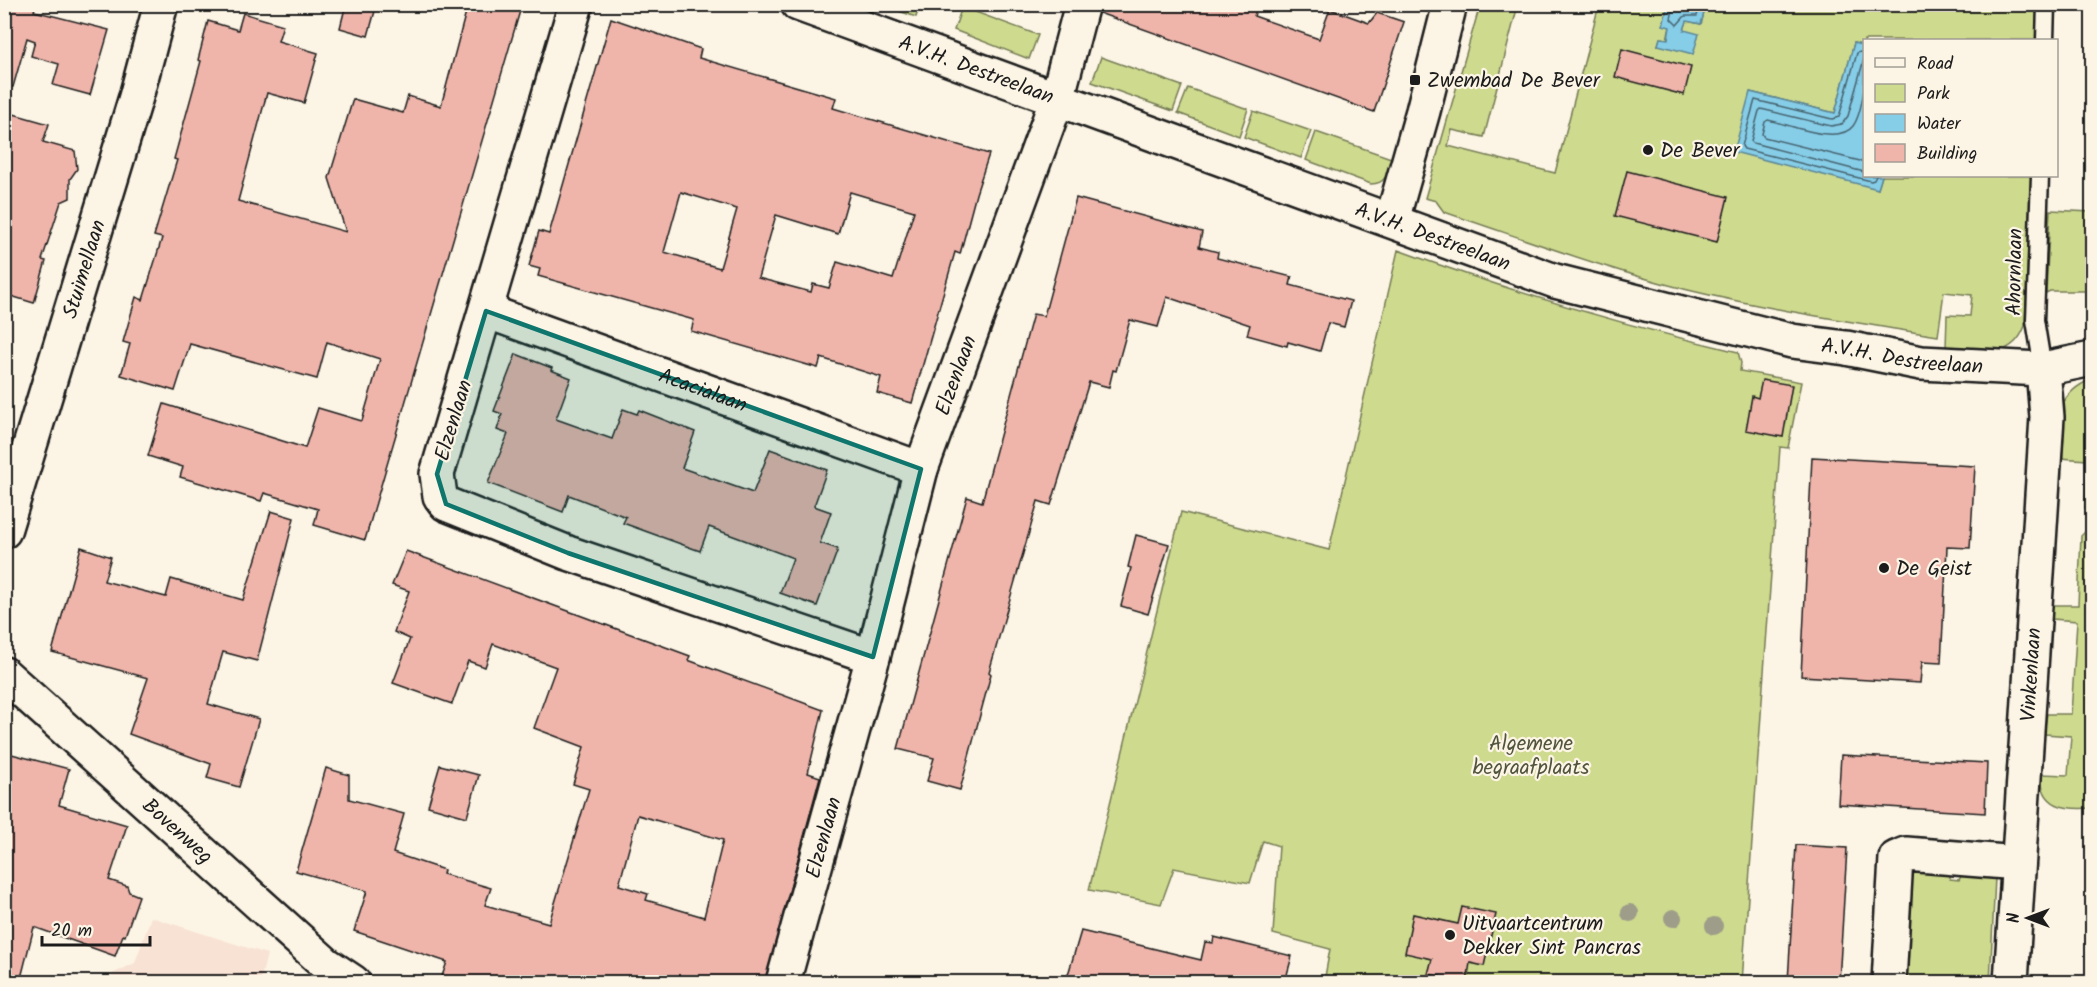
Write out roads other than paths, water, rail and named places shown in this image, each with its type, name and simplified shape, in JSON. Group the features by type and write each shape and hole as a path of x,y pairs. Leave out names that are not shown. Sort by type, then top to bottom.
{"street":[{"name":"Stuimellaan","path":"4,531 136,97 161,4"},
{"name":"Elzenlaan","path":"576,4 437,474 440,496 446,504 568,552 873,657"},
{"name":"A.V.H. Destreelaan","path":"798,4 1555,281 1792,341 1846,348 1921,363 2043,369 2092,359"},
{"name":"Elzenlaan","path":"783,982 873,657 921,469 1057,99 1082,4"},
{"path":"1392,220 1450,4"},
{"name":"Acacialaan","path":"486,311 921,469"},
{"name":"Vinkenlaan","path":"2011,982 2047,417 2043,369"},
{"name":"Bovenweg","path":"4,674 326,964 353,982"},
{"path":"1889,982 1896,858 1906,854 2018,863"}],"lane":[{"path":"2044,39 2046,4"},
{"name":"Ahornlaan","path":"2040,177 2035,320 2043,369"}],"water":[{"path":"1668,5 1706,5 1701,24 1687,21 1684,30 1699,34 1693,54 1658,45 1660,38 1668,39 1670,27 1663,25"},
{"path":"1854,43 1863,46 1863,177 1882,177 1878,189 1734,152 1750,92 1835,113"}],"place":[{"name":"Zwembad De Bever","path":"1415,80"},
{"name":"De Bever","path":"1648,150"},
{"name":"De Geist","path":"1884,568"},
{"name":"Uitvaartcentrum Dekker Sint Pancras","path":"1450,935"}],"park label":[{"name":"Algemene begraafplaats","path":"1531,755"}]}
